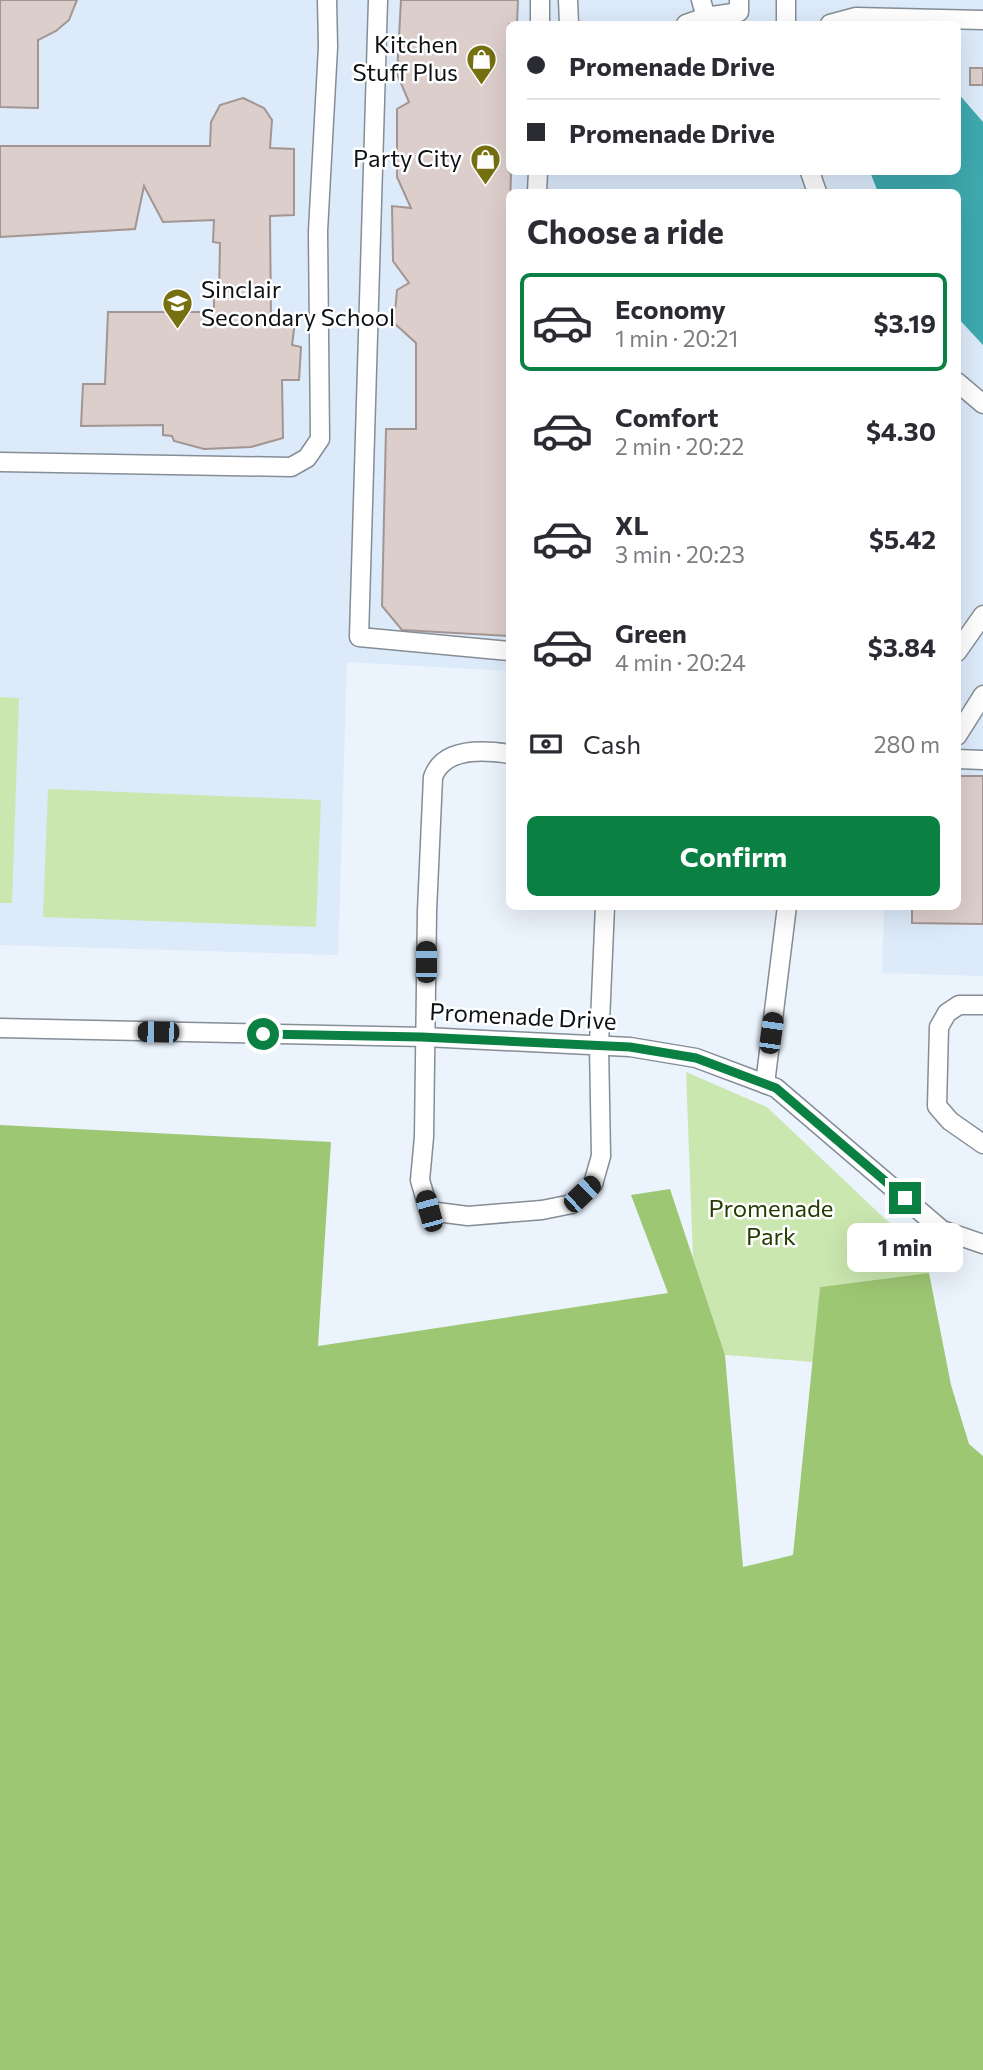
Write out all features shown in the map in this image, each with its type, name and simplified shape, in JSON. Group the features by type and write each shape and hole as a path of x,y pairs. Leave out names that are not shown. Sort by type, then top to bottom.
{"street":[{"path":"0,463 291,467 307,458 320,439 318,231 328,47 327,0"},
{"path":"378,0 359,637 506,651"},
{"path":"540,0 540,21"},
{"path":"568,0 569,21"},
{"path":"689,21 703,9 739,12 739,0"},
{"path":"786,0 786,21"},
{"path":"841,21 856,17 983,20"},
{"path":"961,385 983,404"},
{"path":"961,646 983,615"},
{"path":"961,730 983,695"},
{"path":"506,753 486,750 458,753 436,768 433,777 427,911 424,1137 420,1180 429,1211 468,1216 542,1210 572,1204 593,1184 601,1156 599,1045 604,910"},
{"path":"961,759 983,760"},
{"path":"765,1084 787,910"},
{"path":"983,1005 959,1004 947,1013 939,1027 937,1106 950,1121 983,1144"},
{"name":"Promenade Drive","path":"0,1028 425,1037 630,1047 696,1058 776,1088 942,1230 983,1244"}],"shaded area":[{"name":"Sinclair Secondary School","path":"0,0 983,0 983,976 882,973 884,910 961,910 961,189 506,189 506,671 347,662 338,955 0,945"}],"green space":[{"path":"0,697 19,698 12,903 0,903"},
{"path":"48,789 321,800 316,927 43,917"},
{"name":"Promenade Park","path":"686,1072 767,1107 885,1219 936,1256 929,1273 820,1287 813,1362 725,1355 693,1258"},
{"path":"0,1125 331,1142 318,1346 668,1293 631,1195 670,1189 725,1355 743,1567 793,1555 820,1287 929,1273 951,1385 969,1444 983,1456 983,2070 0,2070"}],"water":[{"path":"961,97 983,122 983,345 961,321 961,189 877,189 871,175 961,175"}],"building":[{"path":"0,0 77,0 69,20 56,31 38,40 38,108 0,107"},
{"path":"401,0 518,0 517,21 506,21 506,175 511,175 511,189 506,189 506,636 402,630 382,606 386,429 416,429 416,343 394,323 397,290 409,283 393,261 392,206 411,208 397,177 397,109 409,102 397,74"},
{"path":"970,68 983,68 983,85 970,85"},
{"name":"Sinclair Secondary School","path":"243,98 264,108 272,120 270,148 294,149 294,215 270,216 271,322 295,322 292,345 301,347 299,380 282,380 283,438 251,447 204,449 174,441 172,436 163,435 163,425 81,426 83,384 105,384 108,312 214,312 214,293 219,294 220,243 213,242 214,220 163,222 144,186 135,229 0,237 0,146 210,146 211,122 220,105"},
{"path":"961,776 983,776 983,924 912,923 912,910 961,910"}],"place":[{"name":"Kitchen Stuff Plus","path":"481,86"},
{"name":"Party City","path":"485,186"},
{"name":"Sinclair Secondary School","path":"178,331"}],"route":[{"path":"263,1034 421,1037 630,1047 696,1058 776,1088 905,1198"}]}
